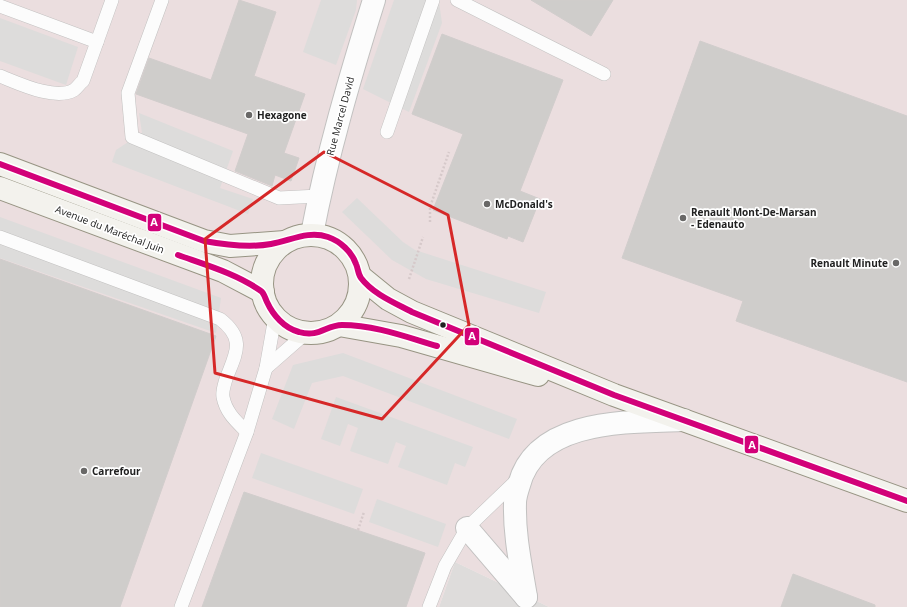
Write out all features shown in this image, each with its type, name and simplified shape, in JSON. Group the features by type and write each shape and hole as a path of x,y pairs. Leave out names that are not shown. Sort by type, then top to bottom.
{"main road":[{"path":"0,164 204,241 230,246 285,242"},
{"name":"Avenue du Maréchal Juin","path":"0,188 224,271 263,292"},
{"path":"312,234 326,236 344,247 356,264 360,277 360,291 357,304 350,316 339,325 329,330 306,333 284,325 275,317 267,305 263,292 262,277 266,263 274,251 285,242 297,236 312,234"},
{"path":"360,277 388,299 412,312 614,396"},
{"path":"339,325 401,336 614,396 907,500"}],"street":[{"name":"Rue Marcel David","path":"312,234 319,196 351,73 374,0"},
{"path":"530,602 517,543 515,502 521,475 541,449 557,440 587,428 620,422 684,420"},
{"path":"467,528 530,602"}],"lane":[{"path":"0,76 43,92 61,94 74,90 82,80 112,0"},
{"path":"162,0 128,94 132,137 278,198 319,196"},
{"path":"387,132 433,0"},
{"path":"457,0 604,74"},
{"path":"0,6 97,42"},
{"path":"0,237 220,319 229,326 237,340 237,350 222,392 223,399 230,415 247,432"},
{"path":"181,607 247,432 266,368 275,317"},
{"path":"266,368 306,333"},
{"path":"429,607 445,566 467,528 521,475"}],"path":[{"path":"430,222 430,207 449,152"},
{"path":"410,279 422,238"},
{"path":"358,530 364,512"}],"highlighted area":[{"path":"324,152 448,215 469,325 382,419 215,373 205,239"}],"shaded area":[{"path":"0,0 907,0 907,607 549,607 455,562 439,607 0,607"},
{"path":"321,0 357,0 356,10 336,65 303,52"},
{"path":"394,0 436,0 439,2 442,23 409,112 363,89"},
{"path":"0,18 78,47 66,85 0,61"},
{"path":"139,113 233,151 220,188 253,199 248,214 112,162 116,150 142,133"},
{"path":"357,198 403,242 415,250 546,292 539,313 426,279 392,260 342,212"},
{"path":"0,217 221,298 216,333 0,258"},
{"path":"343,353 517,419 509,439 343,376 312,383 294,429 272,419 293,365"},
{"path":"336,397 473,447 465,467 455,463 447,485 398,467 406,446 396,442 388,464 350,451 358,428 348,424 340,446 321,439"},
{"path":"261,453 363,489 354,514 252,478"},
{"path":"377,499 446,524 438,547 369,522"},
{"path":"455,562 549,607 439,607"}],"building":[{"path":"239,0 276,12 254,76 305,94 284,153 299,158 291,181 275,175 272,186 235,171 248,134 136,94 149,58 211,80"},
{"path":"531,0 613,0 591,36"},
{"path":"442,34 563,80 520,191 540,199 523,242 508,236 507,239 433,210 463,134 412,114"},
{"path":"700,41 907,116 907,382 736,321 743,301 622,258"},
{"name":"Carrefour","path":"0,259 216,336 120,607 0,607"},
{"path":"244,492 425,553 406,607 202,607"},
{"path":"793,574 875,605 875,607 781,607"}],"transit line":[{"name":"A","path":"0,164 204,241 229,245 254,246 278,243 306,235 321,235 328,237 337,241 349,251 357,266 360,276 366,284 385,298 412,312 614,395 907,501"},
{"name":"A","path":"178,255 210,266 252,285 264,294 269,307 276,316 284,324 299,332 312,333 342,325 366,327 390,332 437,346"}],"place":[{"name":"Hexagone","path":"249,115"},
{"name":"McDonald's","path":"487,204"},
{"name":"Renault Mont-De-Marsan - Edenauto","path":"683,218"},
{"name":"Renault Minute","path":"896,263"},
{"name":"Carrefour","path":"84,471"}]}
